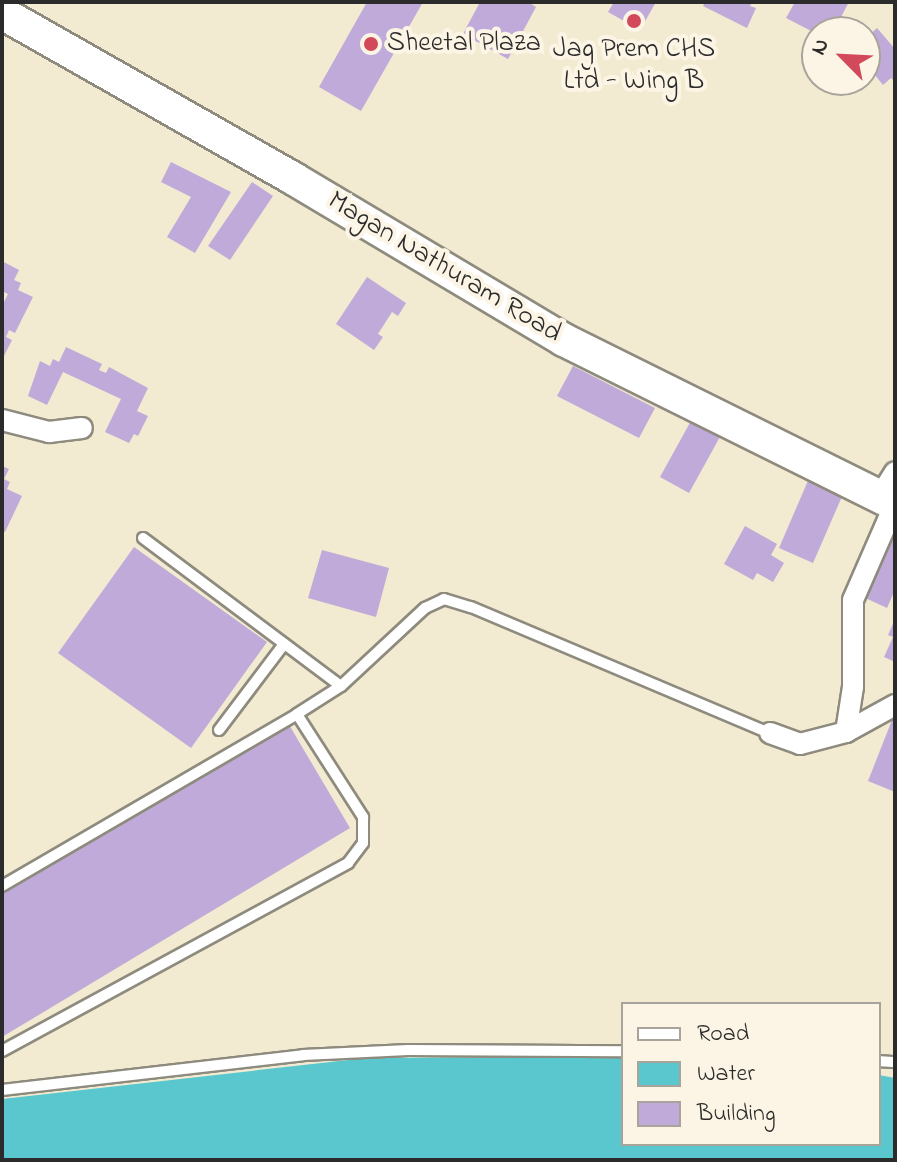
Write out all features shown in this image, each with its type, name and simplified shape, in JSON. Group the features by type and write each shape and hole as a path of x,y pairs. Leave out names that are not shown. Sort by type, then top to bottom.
{"main road":[{"name":"Magan Nathuram Road","path":"2,13 294,179 564,340 890,491"}],"street":[{"path":"2,420 49,432 82,428"},
{"path":"846,732 853,687 853,600 890,491"},
{"path":"770,733 800,744 846,732 895,705"}],"lane":[{"path":"143,538 341,686"},
{"path":"2,886 341,686 425,608 444,599 770,733"},
{"path":"219,730 284,644"},
{"path":"2,1051 348,863 363,843 363,817 297,714"},
{"path":"2,1090 303,1055 408,1050 621,1051"}],"water":[{"path":"621,1056 621,1146 881,1146 881,1075 895,1078 895,1160 2,1160 2,1099 366,1058"}],"building":[{"name":"Sheetal Plaza","path":"367,2 423,2 361,111 319,87"},
{"path":"480,2 528,2 536,7 508,59 463,34"},
{"name":"Jag Prem CHS Ltd - Wing B","path":"614,2 656,2 640,30 608,12"},
{"path":"705,2 752,2 750,6 756,8 747,28 703,6"},
{"path":"795,2 849,2 842,16 801,16 801,26 786,18"},
{"path":"881,33 895,49 895,82 891,78 883,85"},
{"path":"171,162 231,192 195,253 167,237 191,197 161,182"},
{"path":"252,182 273,196 230,260 208,246"},
{"path":"2,261 19,270 14,280 21,283 18,290 33,297 15,333 9,330 6,337 12,340 2,360 2,306 8,294 2,291"},
{"path":"367,277 406,303 398,316 392,312 378,334 383,337 374,350 336,324"},
{"path":"66,347 102,364 99,370 106,373 109,367 148,388 137,411 148,416 138,436 134,434 129,443 105,432 121,399 63,372 47,405 28,396 40,361 50,366 53,359 59,362"},
{"path":"573,366 655,408 639,438 557,396"},
{"path":"692,419 721,435 689,493 660,477"},
{"path":"2,466 9,469 4,479 10,482 7,489 22,496 5,532 2,531"},
{"path":"810,476 844,492 813,563 779,548"},
{"path":"895,517 895,590 887,608 861,596"},
{"path":"745,526 777,544 771,555 784,563 773,582 757,573 753,580 724,564"},
{"path":"134,547 267,642 191,748 58,653"},
{"path":"322,550 389,568 376,617 308,598"},
{"path":"895,619 895,662 884,657 893,637 888,635"},
{"path":"892,720 895,721 895,792 868,781"},
{"path":"288,723 350,828 2,1037 2,894"}],"place":[{"name":"Jag Prem CHS Ltd - Wing B","path":"634,21"},
{"name":"Sheetal Plaza","path":"371,44"}]}
